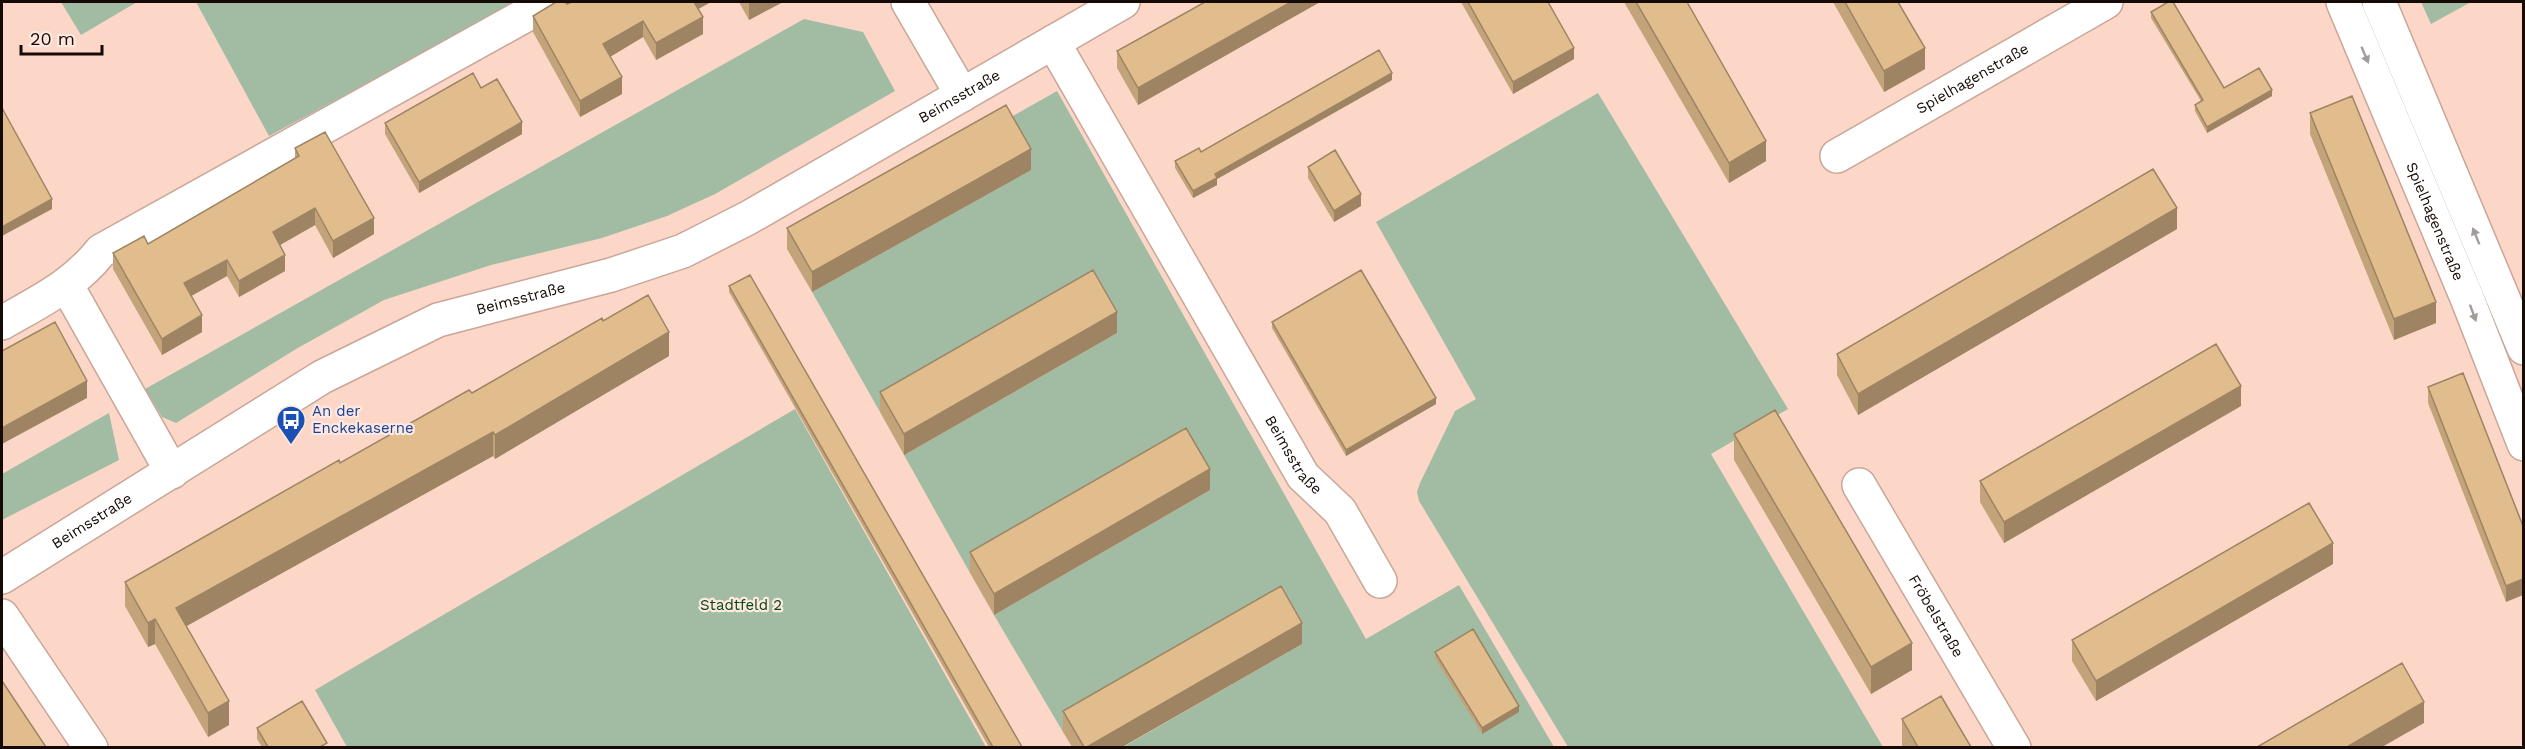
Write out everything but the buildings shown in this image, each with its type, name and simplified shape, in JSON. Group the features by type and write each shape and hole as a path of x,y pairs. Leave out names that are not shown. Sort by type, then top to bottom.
{"street":[{"path":"2,323 67,286 88,268 101,251 549,2"},
{"path":"908,2 962,94"},
{"name":"Beimsstraße","path":"2,577 322,377 399,337 458,314 611,275 683,251 748,218 1124,2"},
{"name":"Spielhagenstraße","path":"1837,156 2106,2"},
{"name":"Spielhagenstraße","path":"2343,2 2467,298 2523,444"},
{"path":"2379,2 2523,348"},
{"name":"Beimsstraße","path":"1053,42 1303,476 1340,511 1380,581"},
{"path":"67,286 172,472"},
{"name":"Fröbelstraße","path":"1858,485 2014,747"},
{"path":"2,616 91,747"}],"green space":[{"path":"61,2 137,2 81,35"},
{"path":"196,2 518,2 269,136"},
{"path":"2421,2 2471,2 2431,24"},
{"path":"804,19 863,32 895,91 715,194 667,216 602,238 491,265 384,300 296,349 176,423 162,417 145,389"},
{"path":"1057,91 1366,639 1459,585 1554,747 1123,747 1302,644 1063,732 994,615 1210,490 1186,448 970,573 904,455 1117,333 1092,291 880,412 812,292 1030,170 1004,121"},
{"path":"1598,93 1788,409 1711,454 1883,747 1568,747 1419,501 1417,492 1420,483 1455,411 1476,399 1376,222"},
{"name":"Stadtfeld 2","path":"795,409 986,747 347,747 315,690"},
{"path":"109,413 119,460 2,520 2,474"}],"place":[{"name":"An der Enckekaserne","path":"291,446"}]}
